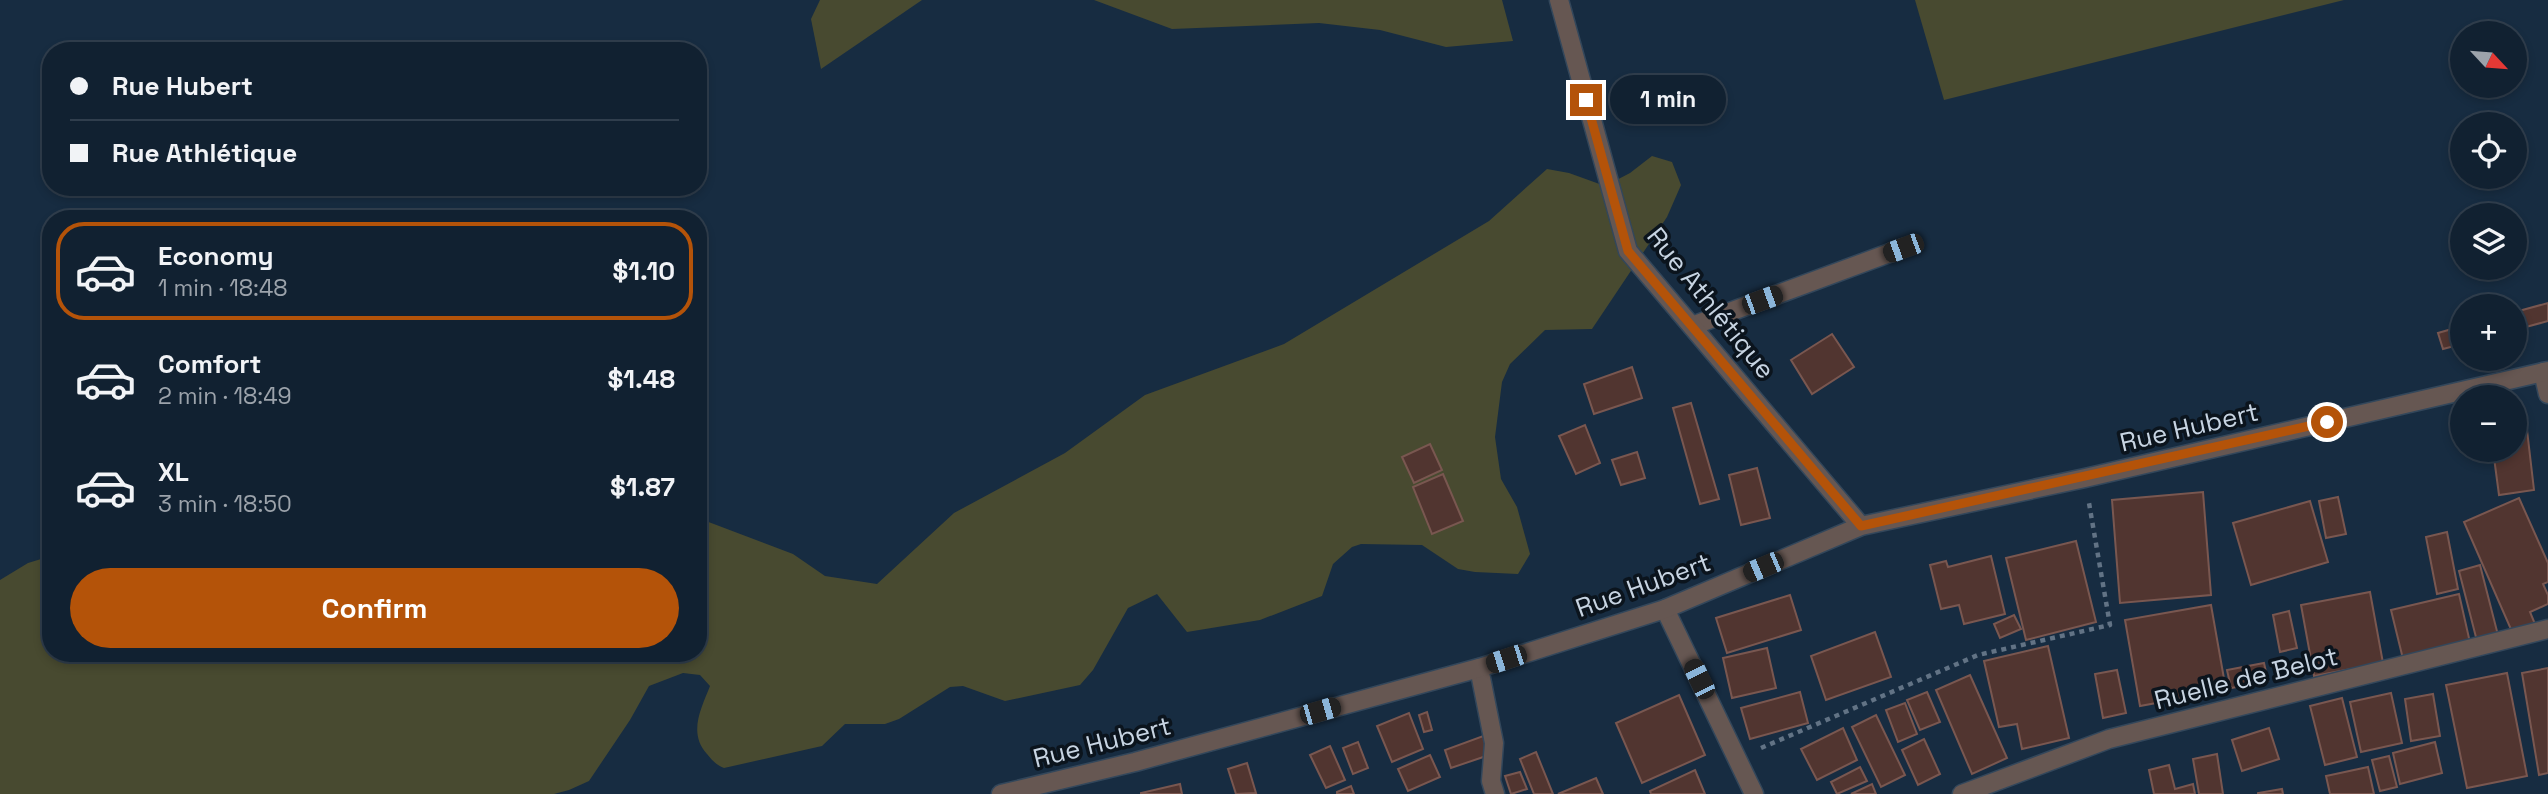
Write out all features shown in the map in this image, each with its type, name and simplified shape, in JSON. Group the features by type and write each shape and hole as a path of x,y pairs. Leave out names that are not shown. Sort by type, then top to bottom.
{"street":[{"name":"Rue Athlétique","path":"1559,0 1628,251 1861,526"},
{"path":"1692,326 1903,248"},
{"path":"2545,372 2548,394"},
{"name":"Rue Hubert","path":"1001,794 1135,762 1479,668 1665,609 1861,526 2085,478 2545,372"},
{"path":"1665,609 1754,794"},
{"name":"Ruelle de Belot","path":"1962,794 2109,739 2548,629"},
{"path":"1479,668 1494,743 1492,781 1495,794"}],"path":[{"path":"1739,758 1978,655 2110,625 2085,478"}],"green space":[{"path":"820,0 922,0 821,69 811,19"},
{"path":"1094,0 1502,0 1513,41 1446,47 1380,30 1319,23 1172,29"},
{"path":"1915,0 2344,0 1944,100"},
{"path":"1652,156 1672,162 1681,185 1667,217 1592,329 1545,330 1510,364 1502,382 1495,437 1501,479 1517,507 1530,554 1518,574 1458,569 1422,545 1361,544 1352,547 1333,564 1322,596 1260,620 1187,632 1157,594 1128,608 1093,670 1080,685 1005,701 963,686 950,687 899,719 885,724 845,724 822,746 724,768 709,756 698,738 698,721 710,686 700,675 683,673 649,686 589,781 554,794 0,794 0,580 28,563 42,559 42,662 707,662 707,521 793,554 825,576 877,584 954,513 1065,453 1145,395 1284,344 1489,221 1547,169 1569,173 1605,186 1630,173"}],"building":[{"path":"2548,303 2548,321 2527,327 2527,309"},
{"path":"2450,330 2450,347 2443,349 2438,333"},
{"path":"1832,334 1854,367 1812,394 1791,360"},
{"path":"1632,367 1642,398 1594,414 1584,384"},
{"path":"1691,403 1719,499 1700,504 1673,408"},
{"path":"1585,425 1600,463 1576,474 1559,436"},
{"path":"2527,430 2534,490 2499,495 2495,462 2527,462"},
{"path":"1430,444 1442,470 1414,483 1402,457"},
{"path":"1637,452 1645,478 1621,485 1612,460"},
{"path":"1757,468 1770,518 1741,525 1729,475"},
{"path":"1443,474 1463,521 1432,534 1413,487"},
{"path":"2203,492 2211,595 2120,603 2112,500"},
{"path":"2338,497 2346,534 2326,538 2319,501"},
{"path":"2519,498 2548,563 2548,582 2543,584 2548,595 2548,604 2530,612 2535,624 2513,634 2464,522"},
{"path":"2310,501 2328,562 2251,585 2233,523"},
{"path":"2447,532 2458,589 2437,594 2426,537"},
{"path":"2076,541 2096,622 2026,640 2006,558"},
{"path":"1991,556 2005,614 1964,624 1959,605 1941,609 1930,565 1946,561 1948,567"},
{"path":"2480,565 2499,639 2478,645 2459,571"},
{"path":"2370,592 2383,663 2314,676 2301,605"},
{"path":"2459,594 2471,647 2404,663 2391,610"},
{"path":"1790,595 1801,630 1727,653 1716,618"},
{"path":"2211,605 2226,690 2140,706 2125,620"},
{"path":"2289,611 2297,648 2280,652 2273,615"},
{"path":"2014,615 2021,629 2000,638 1994,624"},
{"path":"1875,632 1891,677 1826,700 1811,656"},
{"path":"2048,646 2069,738 2022,749 2017,724 1999,727 1984,661"},
{"path":"1767,648 1776,688 1732,698 1723,658"},
{"path":"2264,663 2268,681 2231,688 2227,670"},
{"path":"2548,668 2548,773 2539,775 2522,673"},
{"path":"2117,670 2126,713 2103,718 2095,674"},
{"path":"2507,673 2527,776 2467,788 2446,685"},
{"path":"1970,675 2007,758 1972,774 1936,690"},
{"path":"1800,692 1808,723 1750,739 1741,708"},
{"path":"1927,692 1940,722 1920,730 1907,700"},
{"path":"2391,693 2402,743 2361,752 2350,702"},
{"path":"2433,694 2440,736 2411,741 2405,699"},
{"path":"1679,695 1705,755 1642,783 1616,723"},
{"path":"2342,698 2357,757 2325,765 2310,706"},
{"path":"1905,703 1917,734 1898,742 1886,710"},
{"path":"1427,712 1432,730 1424,732 1419,715"},
{"path":"1409,713 1423,749 1392,762 1377,726"},
{"path":"1876,715 1905,775 1881,787 1852,727"},
{"path":"1843,728 1857,760 1817,780 1801,749"},
{"path":"2269,728 2279,759 2242,771 2232,740"},
{"path":"1486,735 1492,754 1451,768 1445,750"},
{"path":"1924,739 1940,774 1918,785 1902,750"},
{"path":"1358,742 1368,768 1353,774 1343,748"},
{"path":"2435,742 2442,773 2400,784 2393,753"},
{"path":"1330,746 1345,780 1326,788 1310,755"},
{"path":"1536,752 1553,794 1534,794 1520,759"},
{"path":"2217,754 2223,794 2199,794 2193,759"},
{"path":"1430,755 1440,777 1408,791 1398,769"},
{"path":"2389,756 2397,787 2380,791 2372,760"},
{"path":"1247,763 1256,793 1236,794 1228,769"},
{"path":"2169,765 2175,789 2193,784 2195,794 2154,794 2149,770"},
{"path":"1860,767 1867,781 1837,794 1831,782"},
{"path":"2368,767 2374,794 2330,794 2326,776"},
{"path":"1695,770 1705,794 1651,794 1650,791"},
{"path":"1520,772 1527,789 1511,794 1505,776"},
{"path":"1596,778 1603,794 1558,794"},
{"path":"1180,784 1182,794 1141,794 1141,793"},
{"path":"1872,784 1876,794 1851,794"},
{"path":"1351,786 1354,794 1337,794 1337,792"},
{"path":"2282,789 2283,794 2258,794 2258,793"}],"route":[{"path":"1586,100 1628,251 1861,526 2327,422"}]}
